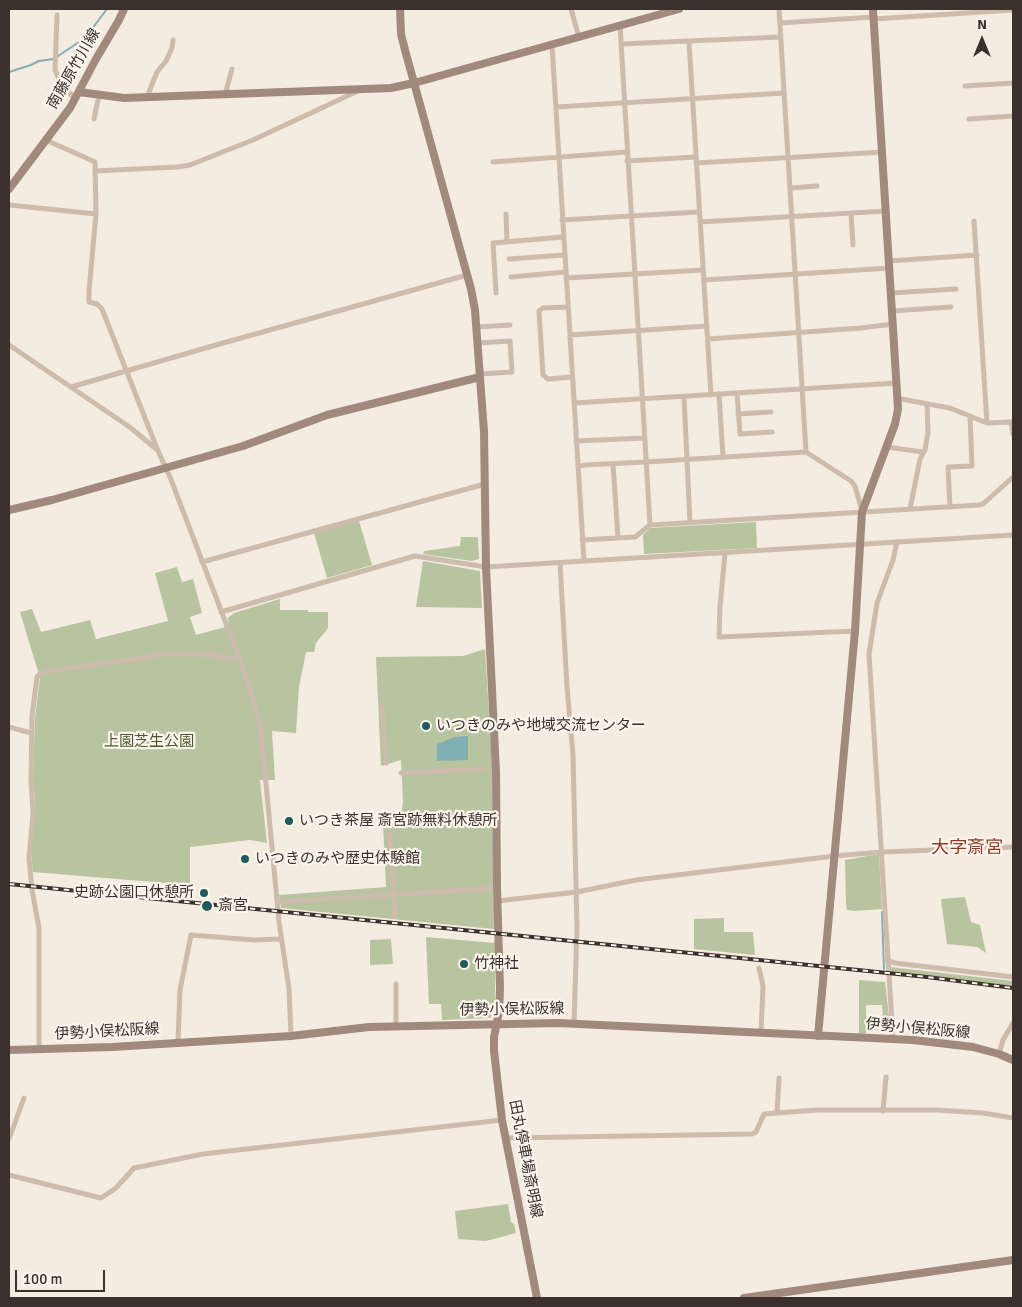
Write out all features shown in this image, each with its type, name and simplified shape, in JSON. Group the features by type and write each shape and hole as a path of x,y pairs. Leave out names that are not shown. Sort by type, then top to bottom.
{"street":[{"name":"南藤原竹川線","path":"9,189 77,95 120,20 124,9"},
{"name":"田丸停車場斎明線","path":"400,9 401,34 473,297 478,343 484,432 486,568 496,772 500,989 494,1047 502,1120 537,1298"},
{"path":"571,9 579,37"},
{"path":"57,15 55,70 61,83 77,95 124,98 391,88 679,9"},
{"path":"779,9 806,452"},
{"path":"780,23 874,15 1013,10"},
{"path":"862,512 898,415 874,15"},
{"path":"620,25 650,524"},
{"path":"621,44 780,37"},
{"path":"147,97 157,72 166,61 172,48 173,40"},
{"path":"689,42 711,395"},
{"path":"552,44 584,562"},
{"path":"225,94 232,69"},
{"path":"965,86 1013,82"},
{"path":"95,171 178,167 190,164 254,140 360,90"},
{"path":"556,107 784,93"},
{"path":"94,119 99,95"},
{"path":"969,119 1013,116"},
{"path":"46,140 94,162 96,214 88,299 89,302 97,304 102,309 166,468 254,701 261,731 281,939 289,989 291,1036"},
{"path":"493,162 627,152"},
{"path":"696,163 882,152"},
{"path":"627,161 696,157"},
{"path":"790,188 817,186"},
{"path":"9,205 96,214"},
{"path":"700,222 886,211"},
{"path":"562,220 700,212"},
{"path":"851,213 853,245"},
{"path":"506,214 507,242"},
{"path":"974,221 987,423"},
{"path":"496,293 493,243 563,238"},
{"path":"509,260 564,255"},
{"path":"704,280 794,274 977,255"},
{"path":"511,277 635,274 703,270"},
{"path":"71,387 467,274"},
{"path":"891,293 956,289"},
{"path":"568,307 543,308 539,311 543,375 548,379 572,378"},
{"path":"892,311 951,307"},
{"path":"476,327 510,324"},
{"path":"708,339 893,324"},
{"path":"570,335 639,332 707,326"},
{"path":"9,510 52,500 244,446 327,415 480,376 512,372 510,341 478,343"},
{"path":"9,345 136,431 158,451"},
{"path":"574,403 897,384"},
{"path":"737,393 740,434 772,432"},
{"path":"719,394 723,457"},
{"path":"898,396 902,399 950,408 987,423 1011,422 1013,434"},
{"path":"684,397 690,523"},
{"path":"910,509 920,458 925,450 928,432 927,404"},
{"path":"738,414 770,412"},
{"path":"950,507 948,467 972,466 970,416"},
{"path":"576,442 644,438"},
{"path":"887,447 923,452"},
{"path":"578,467 806,452 851,481 855,486 862,512 861,545 818,1036"},
{"path":"613,464 618,538"},
{"path":"582,540 635,537 650,524 983,504 1013,477"},
{"path":"202,562 485,484"},
{"path":"221,612 415,556 486,568 1013,535"},
{"path":"893,1039 871,695 870,650 877,603 893,560 897,542"},
{"path":"725,553 719,637 854,631"},
{"path":"560,563 573,755 577,892 574,1023"},
{"path":"39,1049 39,928 32,890 29,858 33,814 31,780 32,733 37,677 41,673 49,671 169,654 210,655 240,660"},
{"path":"382,706 386,763"},
{"path":"9,727 32,733"},
{"path":"401,773 483,769"},
{"path":"390,833 395,916"},
{"path":"497,901 577,892 636,880 834,856 882,852 1013,847"},
{"path":"278,902 497,888"},
{"path":"178,1042 180,990 191,935 254,940 281,939"},
{"path":"887,960 895,963 1013,977"},
{"path":"759,968 763,986 761,1033"},
{"path":"396,984 396,1026"},
{"name":"伊勢小俣松阪線","path":"9,1050 291,1036 396,1026 574,1023 946,1043 973,1047 1013,1060"},
{"path":"999,1054 1003,1040 1013,1023"},
{"path":"883,1111 886,1076"},
{"path":"777,1113 779,1078"},
{"path":"9,1138 24,1098"},
{"path":"506,1138 752,1134 756,1132 764,1114 817,1110 937,1110 983,1113 1013,1118"},
{"path":"9,1175 101,1198 116,1188 134,1168 195,1155 502,1120"},
{"path":"744,1298 1013,1260"}],"green space":[{"path":"359,521 372,565 327,578 314,533"},
{"path":"756,522 757,548 644,554 643,535 650,528"},
{"path":"461,537 478,537 479,559 472,561 423,554 424,551 460,546"},
{"path":"423,561 480,571 482,608 416,607"},
{"name":"上園芝生公園","path":"177,567 182,582 193,579 202,613 190,617 196,635 229,626 228,618 234,613 280,599 280,610 328,612 328,628 316,643 314,652 306,652 299,687 296,733 272,731 275,780 260,780 267,843 250,840 190,847 190,885 33,872 31,851 35,800 33,779 35,717 40,678 20,612 32,609 41,632 90,620 96,639 168,621 155,573"},
{"path":"485,649 492,763 494,929 281,908 279,895 386,887 383,824 399,824 403,803 401,760 381,766 376,657 463,656"},
{"path":"879,854 882,909 847,910 845,860"},
{"path":"965,897 971,922 980,925 986,953 977,947 947,944 941,899"},
{"path":"724,918 724,932 753,932 755,955 694,949 694,919"},
{"path":"426,937 495,943 495,1012 490,1018 442,1020 441,1004 429,1004"},
{"path":"391,939 393,964 370,965 370,940"},
{"path":"890,967 1013,981 1013,986 898,974 892,973"},
{"path":"859,980 885,982 889,1017 883,1019 882,1005 866,1005 866,1033 859,1035"},
{"path":"508,1204 511,1222 514,1224 516,1233 486,1241 458,1239 455,1211"}],"water":[{"path":"468,736 468,760 437,761 437,744 455,737"}],"waterway":[{"path":"58,56 85,38 107,9"},
{"path":"9,72 39,61 54,59"},
{"path":"882,912 884,969"}],"railway":[{"path":"9,884 927,977 1013,988"}],"place":[{"name":"いつきのみや地域交流センター","path":"426,726"},
{"name":"いつき茶屋 斎宮跡無料休憩所","path":"289,821"},
{"name":"いつきのみや歴史体験館","path":"245,859"},
{"name":"史跡公園口休憩所","path":"204,893"},
{"name":"斎宮","path":"207,906"},
{"name":"竹神社","path":"464,964"}],"district":[{"name":"大字斎宮","path":"967,848"}]}
